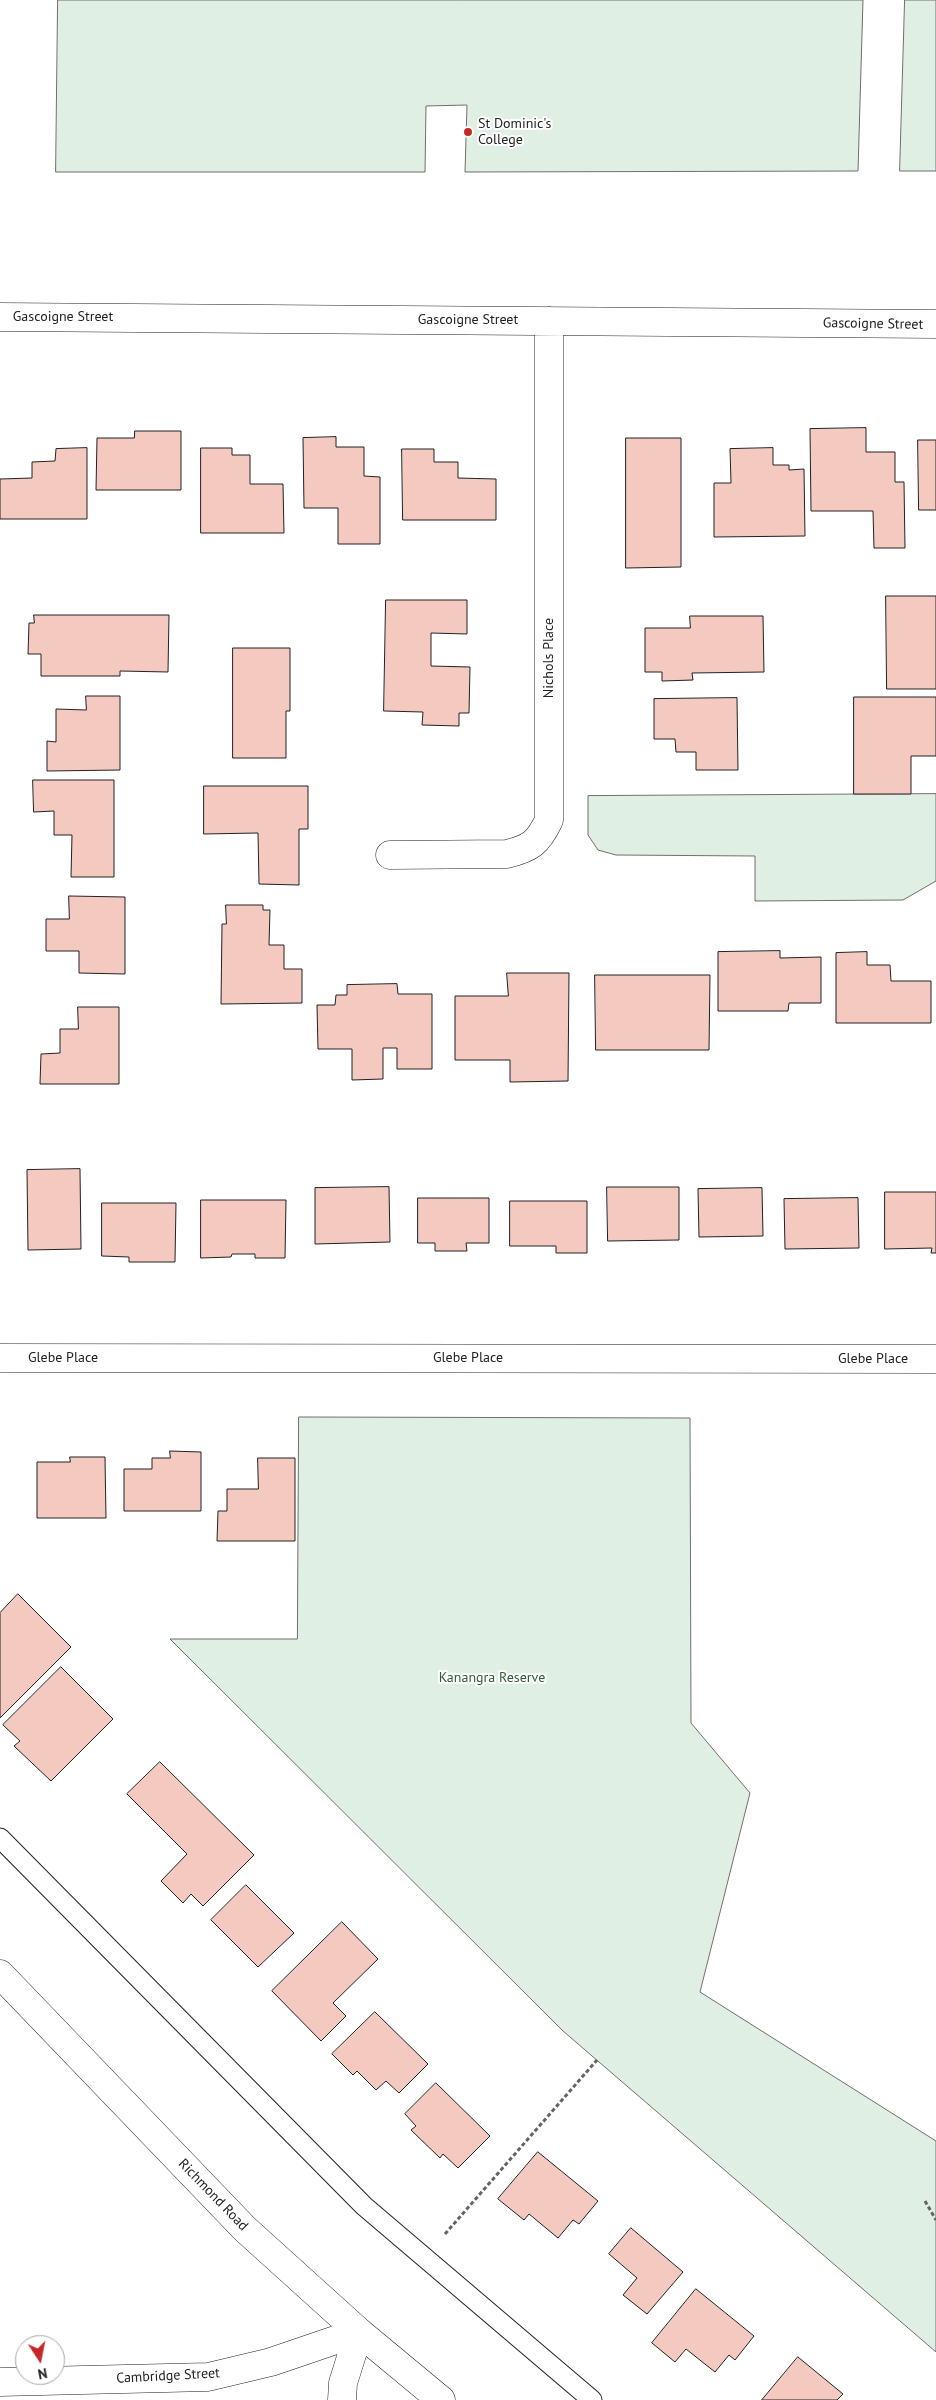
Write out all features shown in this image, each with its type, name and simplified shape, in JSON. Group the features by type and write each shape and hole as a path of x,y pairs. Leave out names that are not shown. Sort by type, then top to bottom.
{"street":[{"name":"Gascoigne Street","path":"0,317 936,324"},
{"name":"Nichols Place","path":"390,855 507,854 525,850 540,838 549,820 549,320"},
{"name":"Glebe Place","path":"0,1358 936,1359"},
{"name":"Richmond Road","path":"0,1974 245,2229 359,2332 441,2400"},
{"name":"Cambridge Street","path":"0,2382 208,2377 272,2362 359,2332"},
{"path":"342,2400 343,2383 359,2332"}],"lane":[{"path":"0,1838 364,2206 592,2400"}],"path":[{"path":"425,2257 598,2060"},
{"path":"925,2201 936,2220"}],"green space":[{"path":"58,0 863,0 858,171 465,172 467,105 426,106 425,172 56,172"},
{"path":"905,0 936,0 936,171 900,171"},
{"path":"936,794 936,881 903,900 755,901 755,856 616,855 598,850 588,835 588,796"},
{"name":"Kanangra Reserve","path":"299,1417 690,1418 691,1723 750,1793 700,1992 936,2141 936,2352 563,2031 170,1639 297,1639"}],"building":[{"path":"866,428 866,452 895,452 895,482 904,482 905,548 874,548 873,511 811,511 810,429"},
{"path":"135,431 181,431 181,490 96,490 97,438 134,438"},
{"path":"336,437 336,447 364,447 364,476 380,477 380,544 338,544 338,508 304,508 303,438"},
{"path":"626,438 681,438 681,567 626,568"},
{"path":"918,440 936,440 936,510 919,510"},
{"path":"87,448 87,519 0,519 0,479 32,478 32,462 55,461 56,449"},
{"path":"201,448 232,448 232,455 250,455 250,484 283,484 284,533 201,533"},
{"path":"773,448 773,465 789,465 789,470 804,469 805,536 714,537 714,483 731,483 730,449"},
{"path":"402,449 434,449 434,462 458,462 458,478 496,479 496,520 403,520"},
{"path":"886,596 936,596 936,689 887,689"},
{"path":"386,600 467,600 467,634 431,633 431,666 470,667 469,713 459,713 459,726 422,725 423,712 384,711"},
{"path":"34,615 169,615 168,672 120,671 120,676 41,676 41,654 28,654 29,623 34,623"},
{"path":"690,616 763,616 764,672 692,673 693,680 662,681 662,672 645,672 645,628 690,628"},
{"path":"233,648 290,648 290,711 286,711 286,758 233,758"},
{"path":"86,696 120,696 120,770 47,771 47,741 56,742 56,709 86,710"},
{"path":"854,697 936,697 936,756 911,756 911,794 854,794"},
{"path":"737,698 738,770 696,770 696,752 676,752 675,739 654,739 654,699"},
{"path":"33,780 114,780 114,877 71,877 72,835 54,835 54,811 34,812"},
{"path":"204,786 308,786 308,829 299,829 299,885 259,884 258,833 204,834"},
{"path":"69,896 125,897 125,974 79,973 79,951 46,951 46,919 69,919"},
{"path":"226,905 263,905 263,910 270,910 269,945 284,945 284,969 302,969 302,1003 221,1004 222,924 226,924"},
{"path":"780,951 780,958 821,957 821,1003 789,1003 788,1011 718,1011 718,952"},
{"path":"867,952 867,965 890,965 891,981 931,981 931,1023 836,1023 836,953"},
{"path":"507,973 569,973 568,1081 510,1082 510,1060 455,1060 455,996 508,996"},
{"path":"595,975 710,975 709,1050 596,1050"},
{"path":"397,984 398,994 432,994 432,1069 397,1069 397,1048 383,1048 383,1079 352,1080 352,1049 318,1049 317,1005 335,1005 336,995 347,995 347,985"},
{"path":"78,1007 119,1007 119,1084 40,1084 41,1054 60,1053 60,1029 78,1029"},
{"path":"80,1169 81,1249 28,1250 27,1170"},
{"path":"389,1187 390,1242 315,1244 315,1188"},
{"path":"607,1187 679,1187 679,1240 608,1241"},
{"path":"762,1188 763,1236 699,1237 698,1189"},
{"path":"885,1192 936,1192 936,1253 931,1253 932,1248 885,1249"},
{"path":"418,1198 489,1198 489,1243 466,1243 467,1251 435,1251 435,1243 418,1243"},
{"path":"858,1198 859,1248 785,1249 784,1199"},
{"path":"201,1200 286,1200 285,1258 255,1258 255,1254 232,1254 231,1257 201,1258"},
{"path":"510,1201 587,1201 587,1253 556,1253 556,1246 510,1246"},
{"path":"102,1203 176,1203 175,1262 129,1262 129,1257 102,1256"},
{"path":"170,1451 201,1452 201,1511 124,1511 124,1469 152,1469 152,1458 170,1458"},
{"path":"70,1457 105,1457 106,1518 37,1518 37,1462 70,1462"},
{"path":"258,1458 295,1458 295,1541 217,1541 218,1511 227,1511 227,1489 258,1489"},
{"path":"18,1594 71,1647 0,1718 0,1613"},
{"path":"61,1667 113,1719 51,1781 14,1746 20,1741 3,1725"},
{"path":"160,1762 254,1855 203,1906 191,1894 183,1903 161,1881 187,1854 127,1794"},
{"path":"246,1885 294,1933 258,1967 211,1920"},
{"path":"342,1922 378,1959 333,2003 346,2016 321,2041 272,1991"},
{"path":"375,2012 428,2064 399,2093 386,2081 376,2090 357,2071 353,2075 332,2054"},
{"path":"436,2083 490,2136 458,2168 443,2154 440,2158 411,2130 416,2126 405,2114"},
{"path":"538,2152 598,2201 579,2224 573,2220 558,2238 529,2214 524,2220 498,2199"},
{"path":"631,2228 683,2272 647,2314 623,2295 637,2278 609,2254"},
{"path":"696,2289 754,2336 735,2360 729,2355 715,2372 686,2349 675,2362 652,2343"},
{"path":"798,2357 843,2394 837,2400 762,2400"}],"place":[{"name":"St Dominic's College","path":"468,132"}]}
